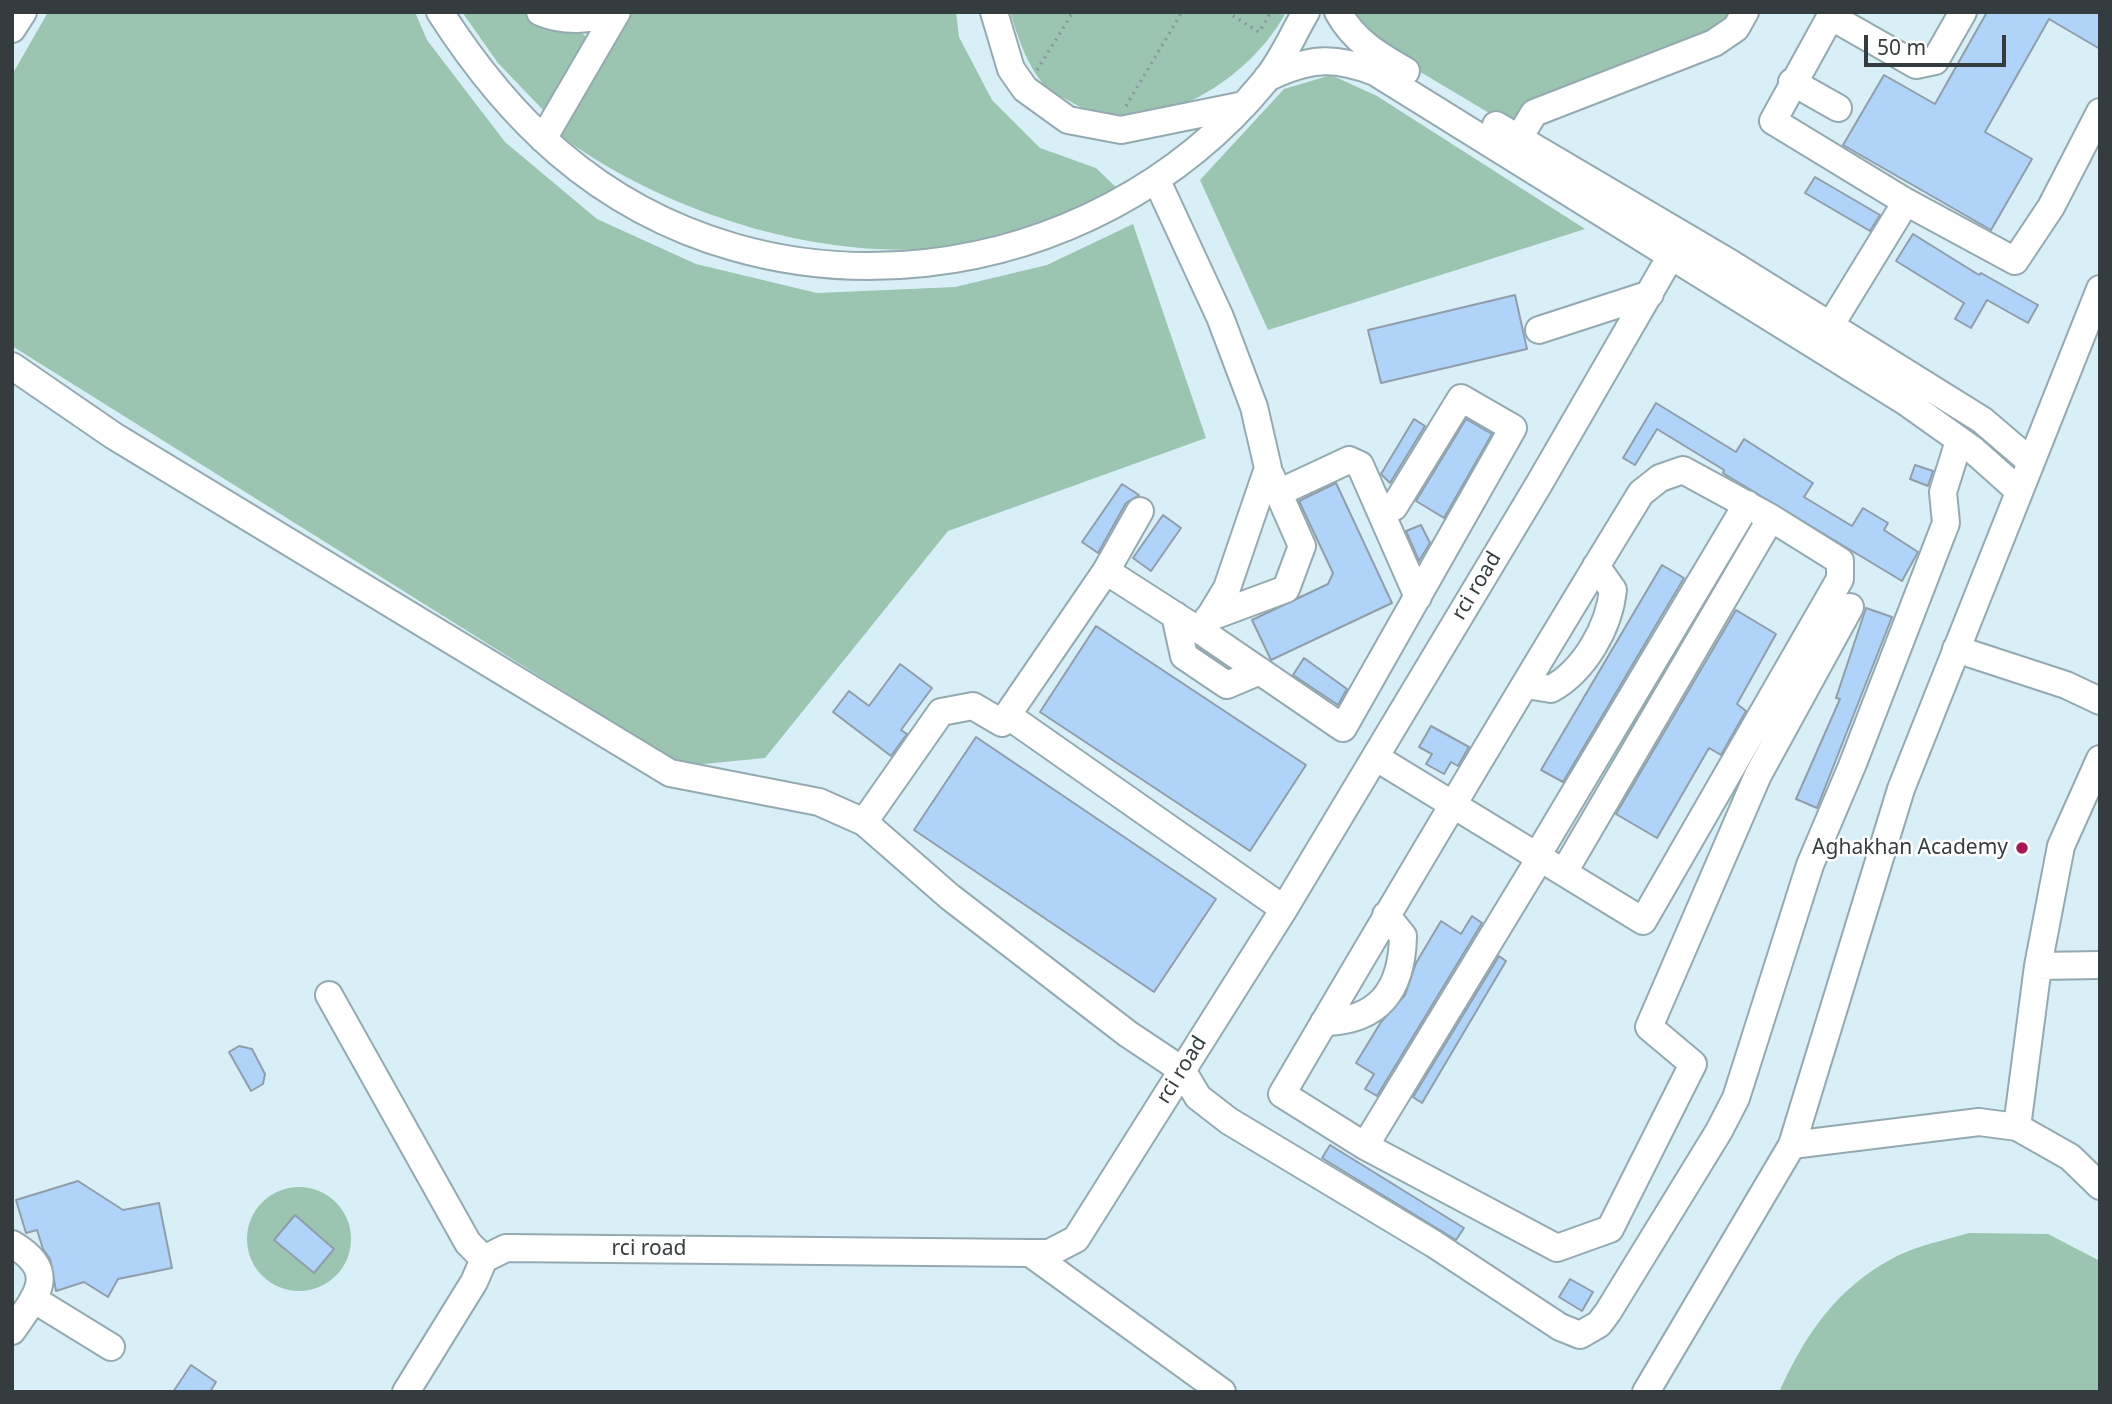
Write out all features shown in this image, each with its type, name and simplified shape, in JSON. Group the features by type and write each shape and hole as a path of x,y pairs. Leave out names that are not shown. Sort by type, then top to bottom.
{"street":[{"path":"12,29 23,12"},
{"path":"440,12 473,63 514,112 612,192 668,222 727,244 776,256 851,267 914,266 977,257 1038,240 1096,216 1157,181 1199,148 1244,105 1267,78 1306,12"},
{"path":"540,12 555,18 582,20 616,13"},
{"path":"993,12 1011,69 1025,89 1068,120 1112,129 1244,105"},
{"path":"1338,12 1349,30 1373,51 1982,420 2030,461"},
{"path":"1519,138 1534,113 1714,43 1736,28 1745,12"},
{"path":"1963,12 1935,61 1916,65 1831,14 1773,121 1906,202 2015,261 2051,207 2100,112"},
{"path":"543,138 616,13"},
{"path":"1267,78 1289,68 1322,60 1345,61 1375,72 1672,254 1906,402 1966,445 2018,489"},
{"path":"1792,82 1838,108"},
{"path":"1157,181 1220,317 1254,407 1268,468 1302,546 1286,589 1204,625"},
{"path":"1830,326 1906,202"},
{"name":"rci road","path":"484,1259 506,1248 1049,1253 1076,1239 1284,909 1672,254"},
{"path":"1646,1392 1792,1144 1901,789 2018,489 2100,289"},
{"path":"1539,330 1650,294"},
{"path":"12,366 114,436 670,773 819,802 864,822 960,905 1128,1034 1182,1070 1198,1097 1230,1121 1434,1244 1560,1327 1580,1335 1599,1324 1676,1203 1736,1098 1810,865 1946,523 1943,492 1950,463 1966,445"},
{"path":"1343,729 1513,428 1461,398 1394,507 1380,510"},
{"path":"1278,493 1349,460 1360,466 1418,597"},
{"path":"1204,625 1227,588 1268,468"},
{"path":"1106,571 1175,615 1204,625 1260,671 1376,754 1455,804 1538,856 1643,921 1840,579 1840,561 1747,504 1683,470 1660,478 1641,493 1455,804 1386,915 1282,1094 1365,1146 1557,1248 1610,1229 1693,1064 1649,1027 1758,775 1850,607"},
{"path":"1365,1146 1534,868 1538,856 1747,504"},
{"path":"864,822 941,712 974,706 1002,723 1106,571 1140,511"},
{"path":"1564,872 1770,518"},
{"path":"1526,685 1551,689 1574,674 1606,622 1613,590 1597,566"},
{"path":"1175,615 1184,656 1227,685 1260,671"},
{"path":"1956,649 2066,685 2100,701"},
{"path":"1007,715 1284,909"},
{"path":"2017,1127 2038,966 2061,846 2100,760"},
{"path":"1324,1023 1360,1017 1374,1010 1387,995 1398,974 1403,936 1386,915"},
{"path":"2038,966 2100,965"},
{"path":"329,995 468,1243 484,1259 474,1282 406,1392"},
{"path":"1792,1144 1979,1122 2017,1127 2070,1157 2100,1186"},
{"path":"12,1244 27,1252 41,1270 40,1289 12,1331"},
{"path":"1030,1253 1222,1392"},
{"path":"33,1299 111,1347"}],"path":[{"path":"1025,89 1073,12"},
{"path":"1112,129 1182,12"},
{"path":"1227,12 1259,32 1271,12"}],"green space":[{"path":"48,12 415,12 427,40 505,142 597,219 696,264 817,293 955,287 1047,265 1133,224 1206,438 948,531 765,758 683,766 12,346 12,75"},
{"path":"462,12 526,12 539,21 576,28 591,41 546,113 498,63"},
{"path":"632,12 956,12 959,37 992,100 1040,148 1096,168 1120,191 1043,222 984,241 912,250 859,248 805,240 698,210 601,163 558,134"},
{"path":"1010,12 1286,12 1270,38 1248,62 1222,83 1193,100 1162,111 1131,117 1100,114 1047,88 1027,59"},
{"path":"1345,12 1735,12 1730,22 1516,129 1365,39"},
{"path":"1331,75 1377,96 1585,229 1268,330 1200,180 1284,89"},
{"path":"299,1187 319,1191 336,1202 347,1219 351,1239 347,1259 336,1276 319,1287 299,1291 279,1287 262,1276 251,1259 247,1239 251,1219 262,1202 279,1191"},
{"path":"1969,1233 2048,1234 2100,1261 2100,1392 1779,1392 1812,1331 1840,1297 1857,1282 1905,1252"}],"building":[{"path":"1987,12 2100,12 2100,49 2049,19 1985,132 2032,159 1991,230 1843,145 1884,75 1935,104"},
{"path":"1815,177 1880,215 1870,231 1805,193"},
{"path":"1913,234 1979,275 1981,273 2038,305 2028,323 1987,300 1971,328 1955,319 1964,303 1896,261"},
{"path":"1515,295 1527,349 1381,383 1368,330"},
{"path":"1656,403 1736,452 1744,439 1813,483 1804,497 1852,526 1863,508 1888,523 1884,530 1918,552 1902,581 1731,478 1723,473 1724,470 1657,429 1635,465 1623,458"},
{"path":"1414,419 1425,426 1390,483 1381,474"},
{"path":"1466,419 1492,434 1444,518 1416,501"},
{"path":"1915,465 1933,471 1928,486 1910,479"},
{"path":"1336,483 1392,603 1271,660 1252,620 1328,584 1333,573 1299,501"},
{"path":"1122,484 1139,495 1126,503 1098,553 1082,542"},
{"path":"1163,515 1181,528 1151,571 1133,558"},
{"path":"1421,525 1430,543 1419,561 1406,531"},
{"path":"1662,565 1684,578 1563,782 1541,770"},
{"path":"1866,608 1892,617 1817,808 1796,799 1840,699 1836,698"},
{"path":"1736,610 1776,634 1737,704 1746,711 1721,755 1709,748 1657,838 1616,814"},
{"path":"1096,626 1306,765 1250,851 1040,712"},
{"path":"1304,658 1347,689 1338,705 1293,675"},
{"path":"900,664 932,688 901,730 907,734 891,756 833,712 849,691 869,706"},
{"path":"1431,726 1469,747 1458,766 1451,762 1444,774 1426,764 1432,754 1419,747"},
{"path":"976,737 1216,899 1154,992 914,830"},
{"path":"1472,916 1482,923 1377,1096 1365,1089 1374,1074 1356,1063 1381,1022 1405,995 1416,963 1441,921 1461,934"},
{"path":"1499,956 1506,961 1422,1103 1413,1097"},
{"path":"239,1046 252,1049 265,1074 263,1084 251,1091 229,1052"},
{"path":"1330,1145 1464,1228 1456,1240 1322,1158"},
{"path":"78,1181 123,1210 159,1203 172,1268 118,1279 108,1297 84,1282 56,1291 50,1259 43,1249 37,1230 26,1233 16,1200"},
{"path":"295,1215 334,1249 314,1273 274,1240"},
{"path":"1570,1279 1593,1292 1582,1311 1559,1297"},
{"path":"191,1365 216,1382 210,1392 173,1392"}],"place":[{"name":"Aghakhan Academy","path":"2022,848"}]}
